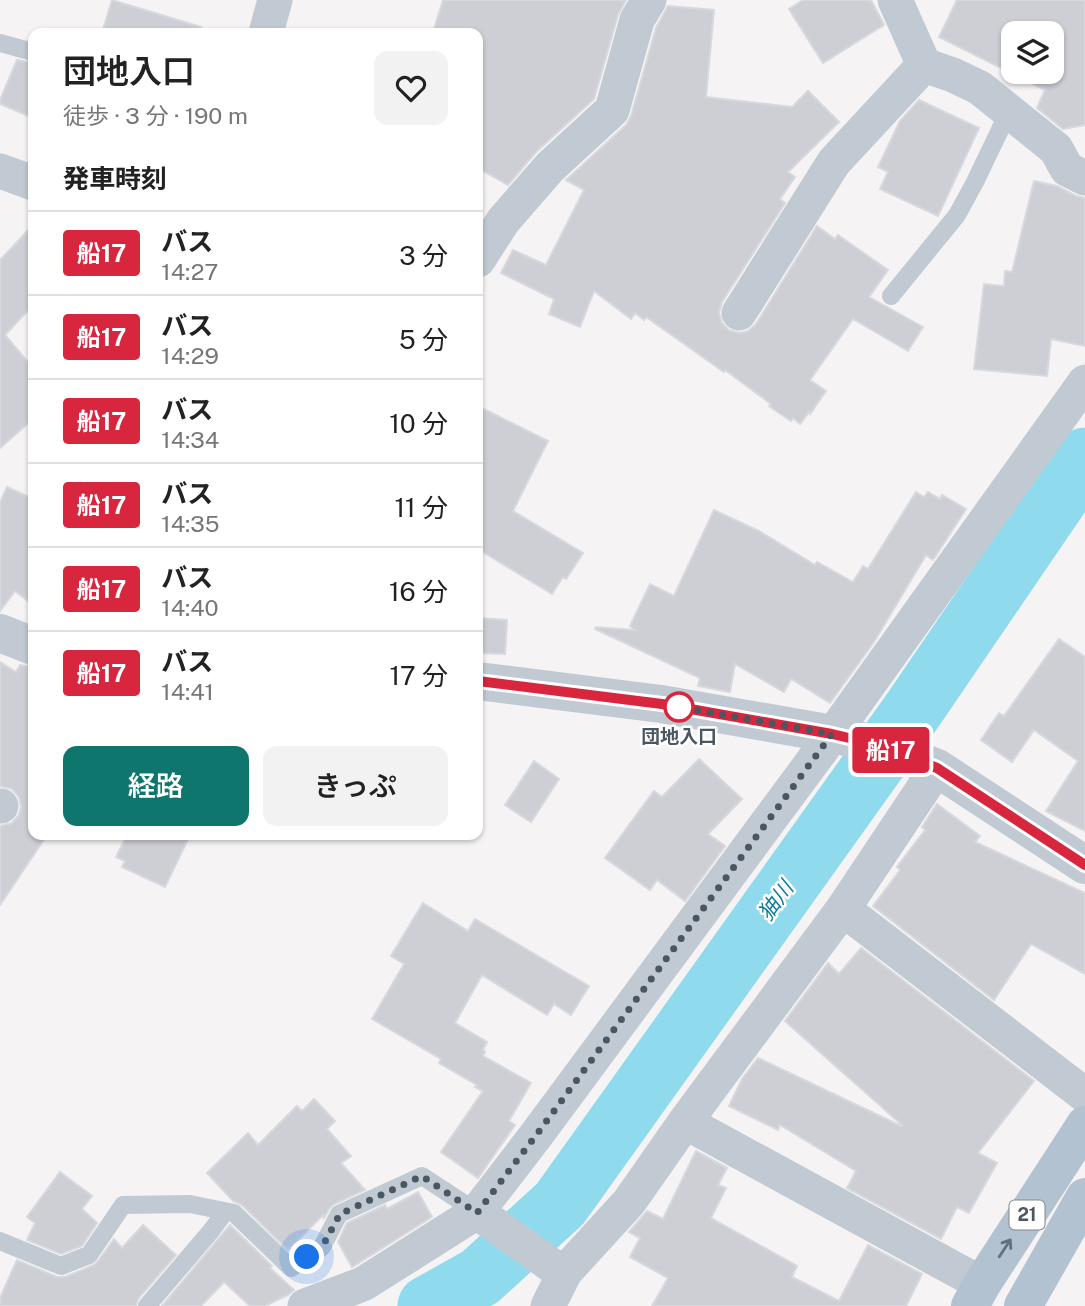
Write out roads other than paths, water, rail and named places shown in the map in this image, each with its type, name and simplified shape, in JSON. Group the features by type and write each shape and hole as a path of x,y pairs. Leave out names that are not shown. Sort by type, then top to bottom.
{"main road":[{"name":"21","path":"976,1295 1085,1125"},
{"name":"21","path":"1023,1306 1085,1197"}],"street":[{"path":"267,28 275,0"},
{"path":"483,242 490,217 612,110 637,20 649,0"},
{"path":"895,0 924,65 980,88 1056,149 1067,169 1085,178"},
{"path":"738,313 834,162 924,65"},
{"path":"0,171 28,181"},
{"path":"305,1306 362,1284 482,1216 537,1134 839,735 1085,382"},
{"path":"0,633 28,644"},
{"path":"483,682 662,704 839,735 879,745 931,765 1085,865"},
{"path":"548,1306 558,1268 629,1202 843,909 931,765"},
{"path":"843,909 1085,1095"},
{"path":"685,1122 976,1295"},
{"path":"482,1216 558,1268"}],"lane":[{"path":"0,43 28,51"},
{"path":"891,296 957,215 1009,111"},
{"path":"0,1241 61,1266 89,1255 123,1205 190,1204 234,1213 292,1268 322,1247 340,1214 422,1176 482,1216"},
{"path":"147,1306 225,1212"}],"waterway":[{"name":"㹨川","path":"428,1306 480,1277 560,1204 913,710 1085,458"}],"place":[{"name":"団地入口","path":"679,707"}]}
